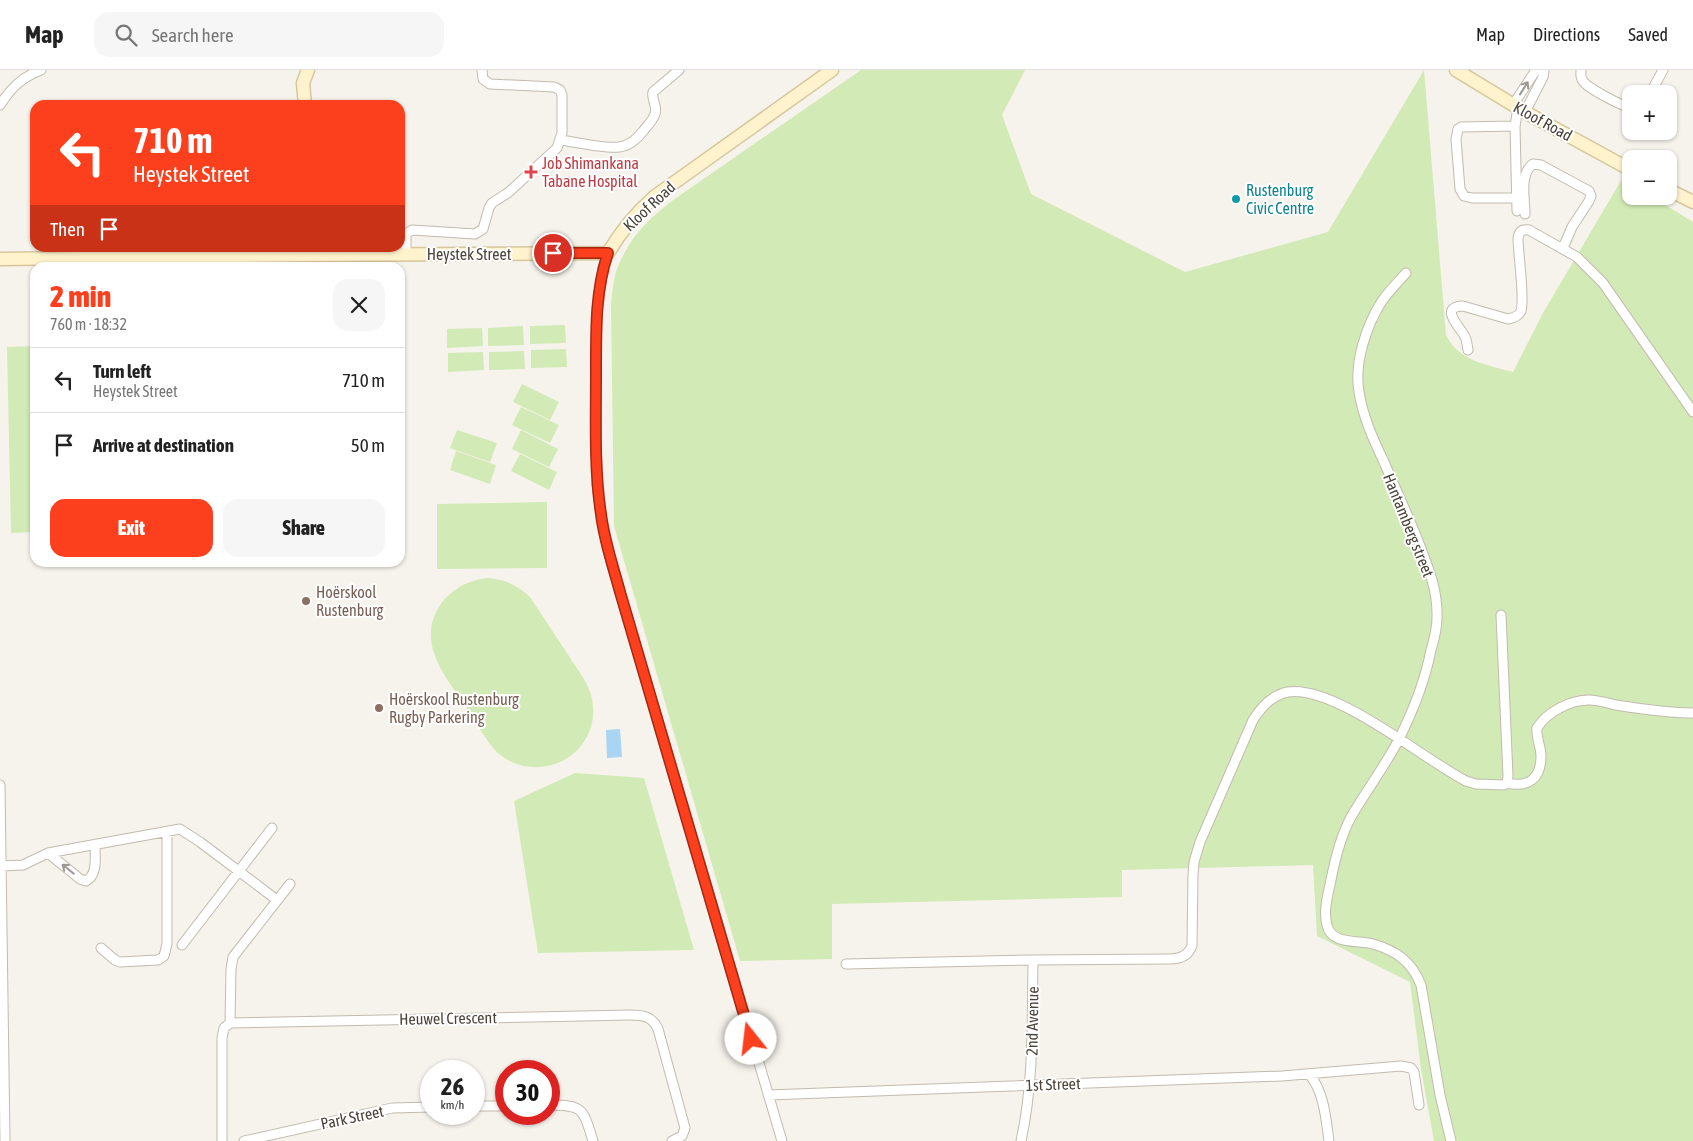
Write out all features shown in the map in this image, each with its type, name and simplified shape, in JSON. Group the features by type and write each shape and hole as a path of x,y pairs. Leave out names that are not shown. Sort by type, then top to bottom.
{"street":[{"path":"0,105 19,81 41,70"},
{"path":"305,100 303,83 308,70"},
{"path":"406,254 406,234 412,230 470,234 479,232 483,229 492,203 509,192 544,162 557,148 561,140 562,95 560,90 554,87 490,84 483,79 482,70"},
{"path":"561,140 618,147 633,141 654,118 656,110 653,99 654,92 680,70"},
{"name":"Kloof Road","path":"782,1141 607,547 598,485 596,327 603,268 618,234 629,221 654,197 832,70"},
{"name":"Kloof Road","path":"1456,70 1519,108 1622,165"},
{"path":"1536,70 1519,108 1515,126 1517,198 1521,212 1525,176 1529,166 1533,164 1541,165 1589,191 1591,196 1589,201 1572,226 1564,248"},
{"path":"1519,108 1543,77 1544,70"},
{"path":"1581,70 1581,79 1586,85 1622,105"},
{"path":"1655,85 1663,70"},
{"path":"1515,126 1461,127 1458,129 1456,139 1460,189 1464,196 1472,198 1517,198"},
{"path":"1677,194 1693,202"},
{"path":"1468,350 1464,335 1452,318 1454,309 1458,306 1463,306 1508,319 1519,314 1522,302 1518,238 1521,231 1524,229 1529,230 1577,257 1603,283 1690,400 1693,412"},
{"name":"Heystek Street","path":"0,259 273,252"},
{"name":"Heystek Street","path":"343,252 406,254 608,253"},
{"name":"Hantamberg street","path":"1406,273 1382,300 1370,323 1362,346 1358,390 1368,427 1412,526 1434,585 1438,619 1428,667 1415,704 1399,740 1351,818 1334,867 1327,901 1326,925 1334,936 1350,942 1374,944 1394,953 1407,962 1418,976 1440,1095 1452,1141"},
{"path":"1501,615 1507,783"},
{"path":"846,964 1178,959 1188,954 1192,945 1194,862 1200,842 1253,720 1259,710 1276,696 1287,692 1297,692 1333,701 1360,715 1466,781 1504,785 1507,783 1529,783 1533,779 1538,770 1541,756 1537,728 1542,720 1568,704 1592,700 1669,712 1693,713"},
{"path":"0,785 2,1119 5,1141"},
{"path":"182,945 272,828"},
{"path":"1,866 23,865 48,853 175,829 184,831 277,900"},
{"path":"101,948 109,956 120,962 158,960 164,956 167,944 167,832"},
{"path":"48,853 80,879 86,881 91,879 95,868 95,845"},
{"path":"222,1141 222,1038 224,1028 230,1023 233,957 290,884"},
{"name":"2nd Avenue","path":"1021,1141 1032,1054 1033,960"},
{"name":"Heuwel Crescent","path":"230,1023 641,1015 652,1020 658,1029 685,1128 682,1136 672,1141"},
{"name":"1st Street","path":"768,1095 1309,1074 1401,1066 1411,1068 1414,1072 1419,1105"},
{"path":"1309,1074 1318,1090 1326,1119 1329,1141"},
{"path":"560,1105 578,1108 584,1116 593,1141"},
{"name":"Park Street","path":"244,1141 392,1108 420,1107"}],"green space":[{"path":"861,70 1025,70 1002,115 1031,194 1185,272 1328,232 1424,70 1446,335 1458,351 1475,361 1513,372 1543,313 1622,179 1622,205 1666,205 1693,222 1693,1141 1434,1141 1421,1069 1410,982 1317,936 1313,865 1122,870 1122,897 832,904 832,959 740,961 614,526 611,306 616,272 626,249 640,230 676,198"},
{"path":"565,325 566,343 530,344 530,326"},
{"path":"523,326 524,345 488,346 488,328"},
{"path":"482,328 483,346 447,348 447,329"},
{"path":"30,346 30,532 11,533 7,347"},
{"path":"566,349 567,367 531,368 531,350"},
{"path":"524,351 525,369 489,370 489,352"},
{"path":"483,352 484,370 448,372 448,353"},
{"path":"522,384 559,402 550,420 513,402"},
{"path":"521,407 559,425 550,443 512,425"},
{"path":"457,430 497,443 490,462 450,448"},
{"path":"521,430 558,449 549,467 512,449"},
{"path":"456,451 496,465 490,484 450,470"},
{"path":"520,454 557,472 549,490 511,471"},
{"path":"547,502 547,568 437,569 437,504"},
{"path":"487,578 510,583 530,597 584,679 591,695 593,719 588,735 574,753 553,765 528,767 516,764 504,758 494,749 448,680 434,653 431,639 432,626 435,614 442,603 461,586"},
{"path":"575,773 644,778 694,950 538,953 514,801"}],"water":[{"path":"620,729 622,757 607,758 606,730"}],"place":[{"name":"Job Shimankana Tabane Hospital","path":"531,172"},
{"name":"Rustenburg Civic Centre","path":"1236,199"},
{"name":"Hoërskool Rustenburg","path":"306,601"},
{"name":"Hoërskool Rustenburg Rugby Parkering","path":"379,708"}],"route":[{"path":"553,253 608,253 600,283 596,338 597,468 601,516 607,547 751,1039"}]}
